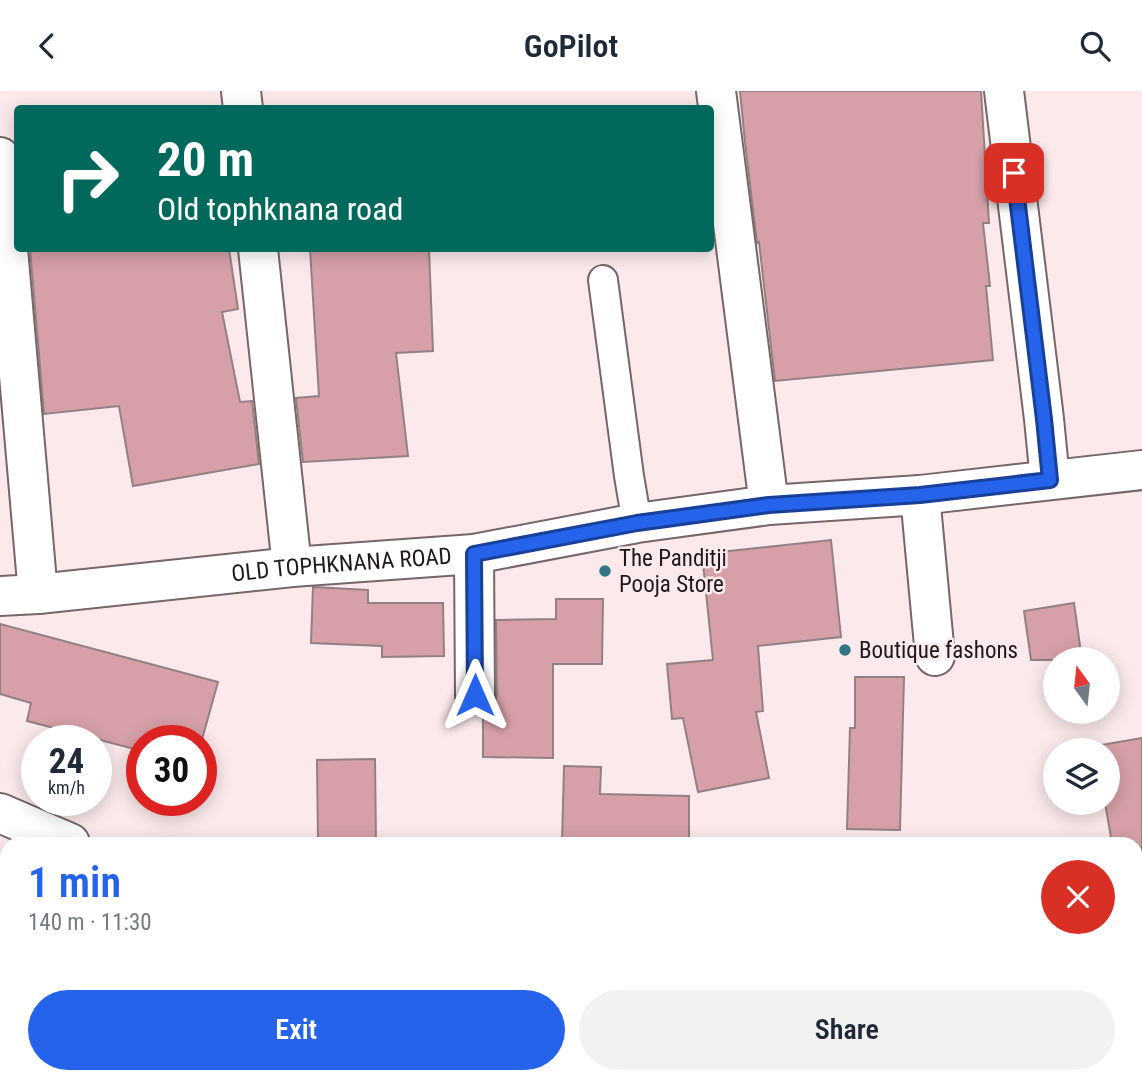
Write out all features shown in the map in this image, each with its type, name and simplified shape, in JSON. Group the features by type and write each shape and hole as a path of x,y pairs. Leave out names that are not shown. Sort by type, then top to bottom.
{"street":[{"path":"716,91 769,505"},
{"path":"1004,91 1050,480"},
{"path":"0,157 38,594"},
{"path":"258,252 292,567"},
{"name":"OLD TOPHKNANA ROAD","path":"0,596 292,567 474,554 637,523 769,505 920,495 1142,470"},
{"path":"920,495 935,656"},
{"path":"474,554 475,695"},
{"path":"0,813 56,837"}],"lane":[{"path":"603,280 637,523"}],"building":[{"path":"740,91 981,91 989,223 983,223 990,286 986,286 993,360 775,381"},
{"path":"30,252 229,252 238,309 222,312 240,402 252,401 259,464 133,486 119,406 44,414"},
{"path":"310,252 429,252 433,351 396,353 408,456 303,462 296,398 319,396"},
{"path":"831,540 841,637 758,646 763,711 756,712 769,778 698,792 683,718 672,719 667,664 713,660 702,554"},
{"path":"313,587 368,590 368,603 443,603 444,656 382,657 382,646 311,643"},
{"path":"556,599 603,599 602,664 553,664 553,758 483,757 483,715 494,706 497,695 496,620 556,619"},
{"path":"1074,603 1080,647 1043,647 1043,660 1031,660 1024,611"},
{"path":"0,624 218,682 206,725 126,725 126,747 112,743 112,725 42,725 27,721 31,703 0,694"},
{"path":"855,677 904,677 900,830 847,829 850,728 855,728"},
{"path":"1142,738 1142,837 1111,837 1107,815 1120,815 1120,742"},
{"path":"375,759 376,837 318,837 317,760"},
{"path":"564,766 601,767 600,794 689,796 689,837 562,837"}],"place":[{"name":"The Panditji Pooja Store","path":"605,571"},
{"name":"Boutique fashons","path":"845,650"}],"route":[{"path":"475,695 474,554 637,523 769,505 920,495 1050,480 1014,173"}]}
